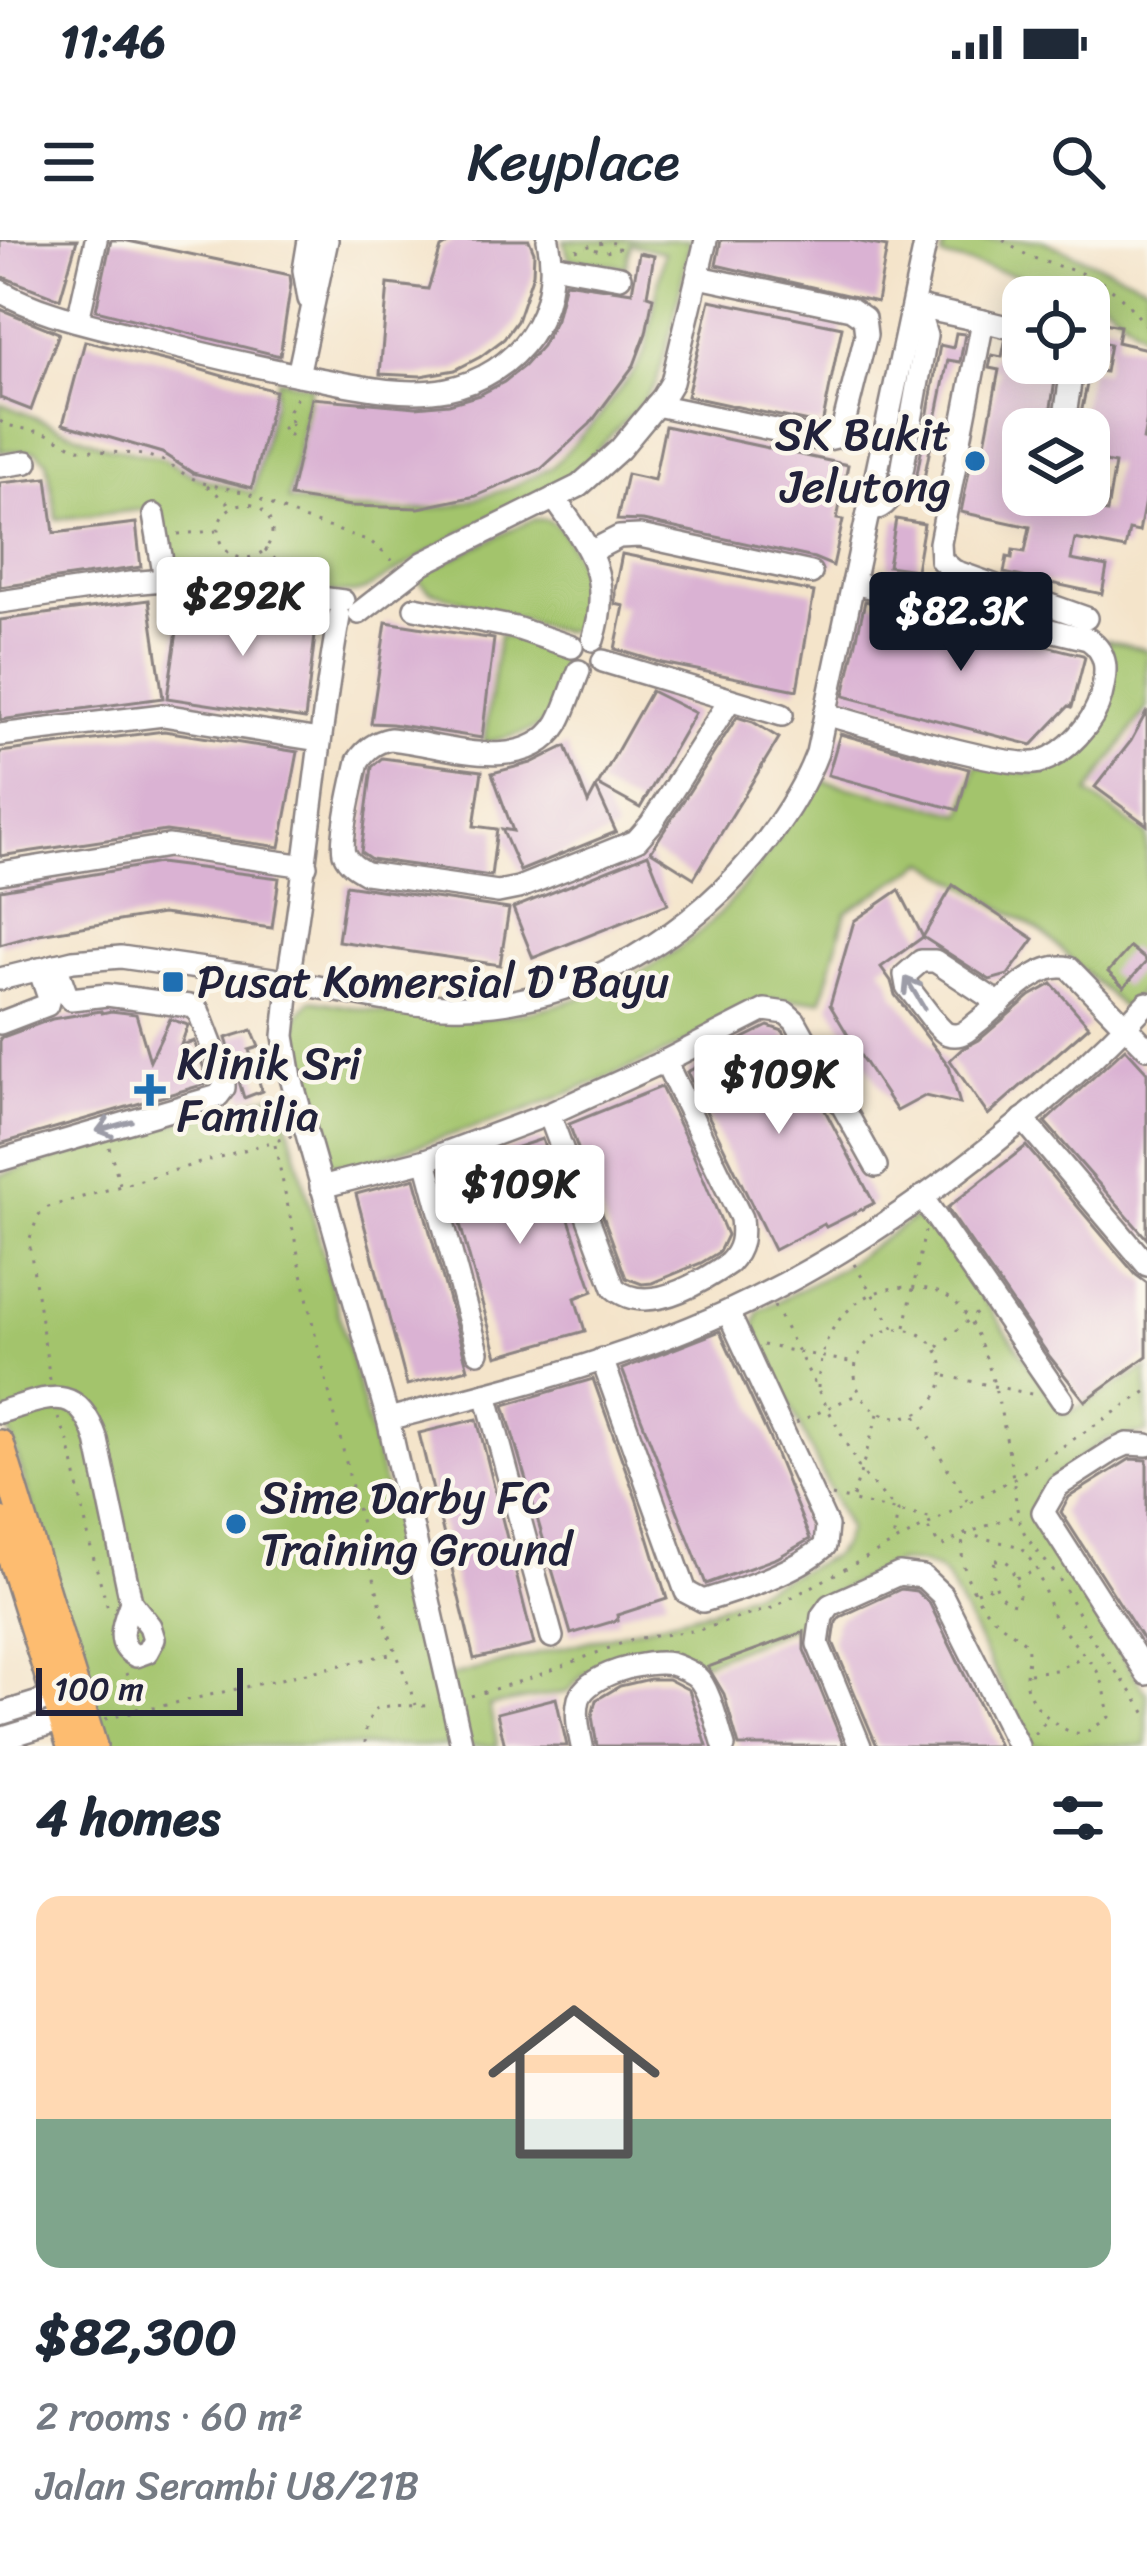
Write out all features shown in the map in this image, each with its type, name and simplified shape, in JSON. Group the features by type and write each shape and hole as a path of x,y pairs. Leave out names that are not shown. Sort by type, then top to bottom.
{"main road":[{"path":"0,1444 75,1719"},
{"path":"0,1521 75,1719"}],"street":[{"path":"78,320 96,240"},
{"path":"309,240 304,270 310,312"},
{"path":"298,375 327,240"},
{"path":"0,602 165,579 297,595 347,611 380,595 423,563 579,486 604,464 672,382 706,240"},
{"path":"0,979 108,957 150,959 403,1003 467,1006 542,994 580,982 643,954 705,909 757,853 809,775 926,240"},
{"path":"0,291 78,320 248,365 384,389 424,391 484,378 518,353 548,300 551,253 620,277"},
{"path":"656,405 824,440 836,437 844,427 866,334 864,318 851,309 699,278"},
{"path":"912,308 1002,326"},
{"path":"983,321 940,543 941,560 954,571 1086,618"},
{"path":"0,466 27,462"},
{"path":"554,498 590,552 602,594 589,649 571,663 579,671 557,725 540,741 500,755 390,740 364,752 358,761 344,842 350,862 366,873 498,892 628,844 651,824 730,700"},
{"path":"156,525 165,579"},
{"path":"590,552 619,537 640,536 811,573"},
{"path":"825,714 1007,761 1040,762 1084,728 1097,710 1105,679 1105,659 1088,639 854,583"},
{"path":"416,608 589,649 782,716"},
{"path":"347,611 331,661 319,740 284,1017 285,1052 388,1419 462,1746"},
{"path":"0,735 163,715 319,740"},
{"path":"0,873 168,846 306,866"},
{"path":"0,1160 218,1096 224,1088 198,1010 117,996 75,1000 68,997 56,965"},
{"path":"0,1023 47,1005 56,965"},
{"path":"1000,1004 1039,971 1060,965 1078,976 1147,1048"},
{"path":"388,1419 602,1359 728,1312 767,1292 926,1203 1147,1003"},
{"path":"320,1186 426,1160 549,1114 765,1010 786,1013 795,1021 876,1166"},
{"path":"549,1114 614,1288 635,1300 661,1298 729,1263 743,1233 741,1218 665,1061"},
{"path":"1023,1119 1147,1265"},
{"path":"426,1160 478,1352"},
{"path":"926,1203 1062,1400"},
{"path":"602,1359 686,1592 703,1601 811,1559 825,1546 827,1526 728,1312"},
{"path":"486,1394 552,1637"},
{"path":"0,1412 52,1396 81,1406 91,1421 131,1602"},
{"path":"1147,1445 1126,1444 1114,1450 1058,1486 1042,1512 1147,1674"},
{"path":"860,1746 818,1644 818,1630 830,1605 899,1574 923,1577 942,1595 1021,1746"},
{"path":"582,1746 579,1700 587,1687 611,1672 658,1664 674,1664 698,1678 724,1746"},
{"path":"0,1714 75,1719"},
{"path":"0,1739 75,1719"}],"path":[{"path":"1004,240 1029,258 1097,280 1147,326"},
{"path":"551,253 614,241 620,244 612,252 586,247"},
{"path":"291,423 289,410 299,398 298,375"},
{"path":"0,421 45,433 79,449 145,455 167,462 203,483 248,494 300,518 370,541 407,575"},
{"path":"203,483 233,508"},
{"path":"247,505 267,512 272,525 263,549 244,557 229,553 219,542 218,531 219,522 233,508 247,505"},
{"path":"156,525 218,531"},
{"path":"263,549 297,595"},
{"path":"104,1129 120,1186"},
{"path":"112,1625 69,1442 54,1410 29,1240 38,1216 45,1208 305,1132"},
{"path":"274,1142 314,1330 386,1623 417,1707"},
{"path":"904,1329 926,1203"},
{"path":"844,1249 894,1329"},
{"path":"818,1388 828,1336 853,1306 872,1294 914,1287 957,1304 989,1368 1026,1534 1147,1716"},
{"path":"767,1292 861,1472 898,1511"},
{"path":"936,1348 993,1300"},
{"path":"894,1329 917,1332 936,1348 944,1376 935,1400 915,1415 891,1417 871,1408 855,1379 856,1364 869,1340 894,1329"},
{"path":"741,1341 856,1364"},
{"path":"944,1376 1062,1400"},
{"path":"782,1429 860,1394"},
{"path":"852,1501 879,1412"},
{"path":"915,1415 969,1503"},
{"path":"811,1492 935,1520"},
{"path":"892,1543 898,1511"},
{"path":"926,1526 941,1547 1018,1514"},
{"path":"965,1534 1022,1546 1037,1570 1055,1620 1096,1670 1108,1717 1077,1733 1058,1726 1027,1691 1027,1644 983,1606 962,1565 965,1534"},
{"path":"995,1561 1011,1565 1015,1579 1019,1595 1016,1604 1009,1604 1001,1597 992,1573 995,1561"},
{"path":"1015,1579 1037,1570"},
{"path":"976,1592 997,1585"},
{"path":"75,1719 138,1712 396,1653"},
{"path":"1027,1673 1056,1670 1084,1655"},
{"path":"125,1668 138,1712"},
{"path":"1021,1746 1049,1718"}],"green space":[{"path":"690,240 656,384 570,478 465,531 365,590 337,593 174,566 158,508 57,519 47,461 36,451 0,451 0,403 102,445 161,458 199,478 253,493 278,379 311,386 288,500 346,510 407,512 457,505 507,489 552,467 599,417 646,349 664,252 631,244 626,267 569,259 564,241"},
{"path":"945,240 1041,240 1147,285 1147,338 1110,306 1110,276 1020,276 942,257"},
{"path":"534,519 555,524 573,551 585,601 578,626 564,631 547,628 430,591 415,577"},
{"path":"499,635 555,653 564,672 563,686 552,713 541,725 484,743"},
{"path":"1107,640 1147,650 1147,708 1088,793 1147,835 1147,983 1124,1009 1043,933 926,862 846,912 822,1000 767,1000 666,1053 525,1111 357,1165 322,1163 292,1060 298,1015 311,1000 407,1016 478,1019 559,1004 636,974 703,929 731,901 815,779 963,814 976,765 1033,774 1052,766 1113,681"},
{"path":"280,1092 436,1680 710,1610 831,1557 848,1529 757,1334 756,1320 759,1311 838,1270 911,1220 921,1218 931,1225 1065,1415 1147,1368 1147,1433 1106,1439 1048,1481 1038,1494 1036,1507 1037,1521 1147,1694 1147,1746 1032,1746 948,1580 931,1567 897,1562 813,1603 803,1623 706,1662 666,1654 622,1660 583,1675 567,1692 489,1706 498,1746 105,1746 0,1401 0,1175"}],"building":[{"path":"0,240 77,240 60,299 0,276"},
{"path":"111,240 290,275 280,356 96,310"},
{"path":"455,240 529,240 533,274 517,321 504,339 455,370 421,376 380,374 388,284 428,289 441,248"},
{"path":"721,240 850,240 887,247 877,302 716,265"},
{"path":"639,253 654,256 647,295 653,297 634,365 590,424 541,469 476,496 419,508 351,506 290,497 312,398 416,407 479,395 504,382 542,346 556,319 565,282 632,292"},
{"path":"710,300 842,327 822,425 687,396"},
{"path":"0,309 59,333 31,410 0,398"},
{"path":"1110,324 1120,326 1117,342 1147,349 1143,440 1147,441 1147,490 1139,532 1129,530 1125,549 1075,539 1071,560 1107,567 1102,594 1004,573 1013,550 1025,552 1030,527 961,512 971,462 981,464 999,370 989,368 992,355 1002,357 1002,384 1054,384 1051,408 1002,408 1002,516 1110,516 1115,464 1110,463 1110,408 1082,408 1087,384 1110,384"},
{"path":"956,333 965,334 960,362 948,360 921,493 911,491 940,345 953,348"},
{"path":"85,341 275,391 252,488 193,473 162,453 63,424"},
{"path":"665,426 848,465 833,566 643,521 617,520 627,474 654,480"},
{"path":"47,478 54,533 136,523 141,567 0,587 0,483"},
{"path":"896,519 924,524 916,570 888,566"},
{"path":"622,554 814,592 797,690 615,649 624,606 615,604"},
{"path":"182,598 317,619 305,719 167,698"},
{"path":"149,600 163,698 0,720 0,620"},
{"path":"865,601 1083,655 1072,707 1032,745 844,696"},
{"path":"386,622 494,639 482,738 371,723"},
{"path":"651,691 695,713 640,808 598,785"},
{"path":"1147,711 1147,825 1095,787 1131,741"},
{"path":"737,717 779,738 694,878 651,851"},
{"path":"164,731 298,752 280,847 166,831 0,856 0,752"},
{"path":"840,734 969,769 958,810 828,775"},
{"path":"566,746 588,803 596,788 616,832 520,871 502,829 513,831 492,773 531,763"},
{"path":"382,758 482,771 474,826 497,829 491,876 371,859 361,852 372,767"},
{"path":"648,854 668,904 533,958 513,908"},
{"path":"159,863 279,878 272,928 162,914 0,945 0,890"},
{"path":"346,885 509,909 500,965 338,941"},
{"path":"953,885 1034,939 1008,975 990,980 923,937"},
{"path":"899,890 923,937 881,967 895,995 949,1066 960,1104 925,1096 897,1111 830,1005 854,921"},
{"path":"1130,947 1147,961 1124,987 1108,972"},
{"path":"1052,984 1089,1026 988,1115 950,1060"},
{"path":"101,1011 136,1014 150,1061 170,1019 188,1025 181,1045 194,1041 209,1083 0,1144 0,1038 52,1019"},
{"path":"768,1026 783,1031 874,1203 774,1250 687,1072"},
{"path":"252,1030 259,1047 249,1050 262,1091 244,1098 226,1038"},
{"path":"1125,1048 1147,1072 1147,1239 1045,1122"},
{"path":"661,1087 727,1235 719,1252 701,1263 642,1284 626,1278 569,1124"},
{"path":"542,1139 593,1291 575,1298 585,1331 497,1356 445,1171"},
{"path":"1026,1146 1147,1283 1147,1356 1085,1401 947,1208"},
{"path":"415,1178 468,1369 407,1385 356,1194"},
{"path":"720,1331 810,1539 777,1558 706,1584 622,1369"},
{"path":"593,1379 667,1599 571,1634 504,1405"},
{"path":"477,1419 534,1645 474,1659 419,1433"},
{"path":"1130,1459 1147,1460 1147,1646 1061,1512 1069,1497"},
{"path":"901,1589 916,1591 930,1604 999,1746 877,1746 833,1642 836,1622"},
{"path":"804,1632 804,1650 844,1746 739,1746 724,1694 708,1667"},
{"path":"668,1679 689,1690 707,1746 597,1746 592,1716 596,1700 620,1686"},
{"path":"556,1698 567,1746 505,1746 497,1713"}],"place":[{"name":"SK Bukit Jelutong","path":"975,461"},
{"name":"Pusat Komersial D'Bayu","path":"173,982"},
{"name":"Klinik Sri Familia","path":"150,1090"},
{"name":"Sime Darby FC Training Ground","path":"236,1524"}]}
